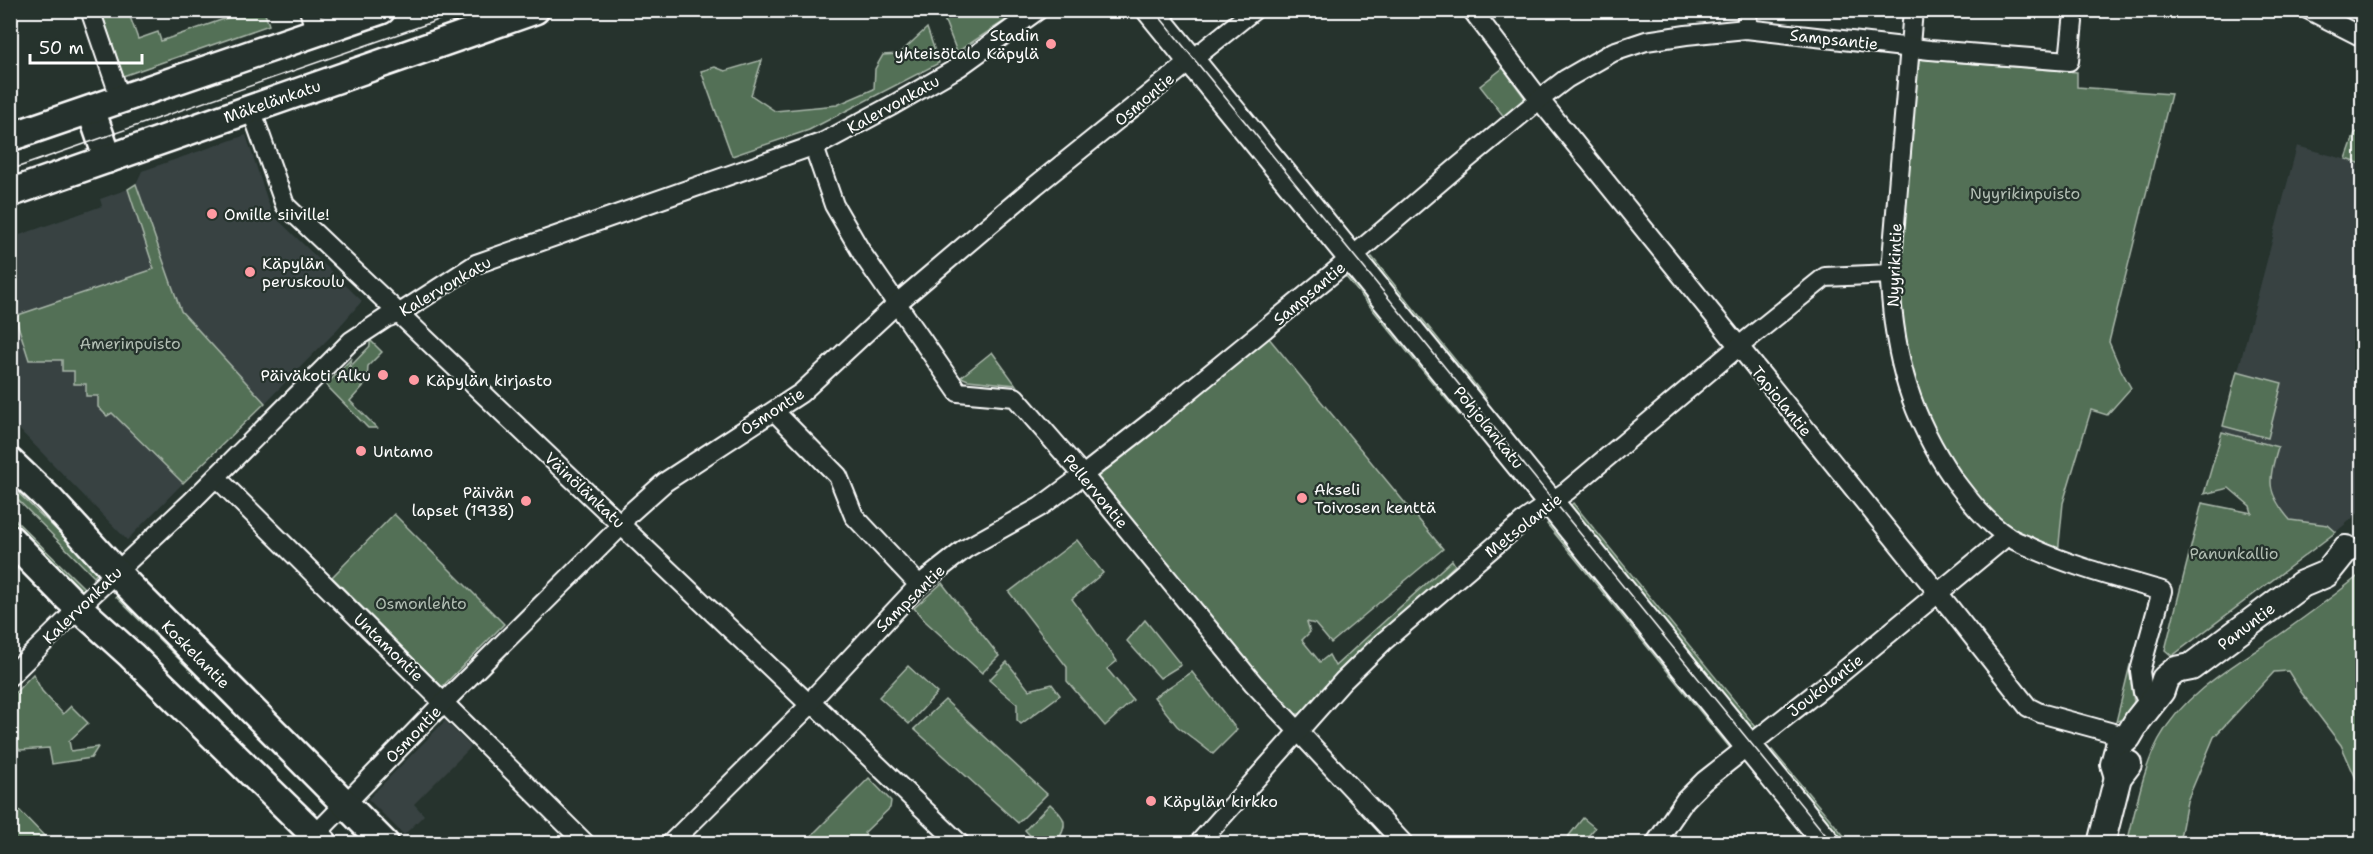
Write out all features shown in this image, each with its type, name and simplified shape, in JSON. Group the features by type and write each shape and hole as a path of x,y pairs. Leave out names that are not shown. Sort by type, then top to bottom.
{"main road":[{"path":"10,137 121,100 312,22 381,10"},
{"name":"Mäkelänkatu","path":"10,193 535,10"},
{"path":"91,110 108,159"},
{"name":"Koskelantie","path":"10,462 50,500 116,572 385,843"},
{"path":"10,539 319,839"}],"street":[{"path":"90,10 121,100"},
{"name":"Kalervonkatu","path":"10,676 216,477 351,340 386,318 400,314 476,264 814,147 959,67 1038,10"},
{"name":"Pohjolankatu","path":"1150,10 1828,843"},
{"name":"Osmontie","path":"319,839 345,804 622,525 628,515 664,482 736,434 775,412 825,373 896,304 1035,186 1254,10"},
{"name":"Tapiolantie","path":"1472,10 1738,347 1939,593 2031,710 2128,737"},
{"path":"1746,29 1748,10"},
{"name":"Nyyrikintie","path":"1913,10 1891,274 1893,327 1901,366 1914,408 1936,453 1971,504 2007,536 2057,559 2162,591 2140,671 2143,692 2155,698"},
{"path":"2309,10 2362,37"},
{"name":"Sampsantie","path":"670,843 810,705 817,694 919,585 965,549 1040,507 1083,475 1351,258 1540,99 1566,80 1613,52 1646,41 1746,29 1910,48 2069,61 2073,22"},
{"name":"Väinölänkatu","path":"251,109 285,205 810,705 819,709 960,843"},
{"name":"Pellervontie","path":"814,147 834,205 862,255 958,392 1015,397 1083,475 1253,683 1404,843"},
{"name":"Metsolantie","path":"1197,843 1342,681 1383,642 1526,519 1567,491 1825,277 1891,274"},
{"path":"775,412 838,476 854,516 919,585"},
{"name":"Untamontie","path":"216,477 448,698 586,843"},
{"name":"Joukolantie","path":"1655,843 1685,800 1704,781 2007,536"},
{"name":"Panuntie","path":"2155,698 2180,686 2191,667 2302,584 2326,574 2354,542"},
{"path":"2101,843 2118,777 2128,766 2132,749 2128,737 2155,698"}],"shaded area":[{"name":"Käpylän peruskoulu","path":"246,135 272,214 362,301 265,403 181,311 136,184 142,171"},
{"path":"2297,146 2362,164 2362,510 2336,532 2328,525 2290,520 2276,503 2270,475 2278,447 2222,432"},
{"path":"128,189 155,269 15,317 98,395 98,407 112,413 183,483 127,540 11,421 11,238 102,206 100,199"},
{"path":"445,721 471,747 414,804 424,815 404,835 368,799"}],"green space":[{"path":"101,11 128,11 138,39 158,32 161,41 247,11 264,11 269,25 123,76"},
{"path":"941,11 1020,11 957,52"},
{"path":"927,28 939,63 809,130 732,156 701,71 715,67 725,71 762,60 751,95 775,111 837,105 874,89 875,69 883,55 899,54"},
{"name":"Nyyrikinpuisto","path":"1917,59 2077,72 2077,87 2171,94 2109,342 2131,388 2107,415 2091,410 2063,503 2058,554 2011,532 1977,500 1940,451 1907,365 1898,283"},
{"path":"1503,68 1527,101 1505,118 1480,86"},
{"path":"2362,130 2362,164 2346,159 2355,133"},
{"name":"Amerinpuisto","path":"136,184 181,311 265,403 183,483 112,413 107,416 98,407 98,396 86,396 86,384 74,384 74,371 62,371 62,360 29,360 15,316 154,269 128,189"},
{"path":"1372,257 1486,398 1484,401 1369,259"},
{"path":"1349,274 1462,412 1459,415 1346,277"},
{"name":"Akseli Toivosen kenttä","path":"1268,337 1443,549 1331,643 1315,624 1307,622 1310,632 1302,640 1320,662 1329,655 1335,666 1452,560 1455,565 1336,676 1300,714 1293,714 1260,677 1095,476"},
{"path":"370,340 382,352 368,366 367,382 350,401 377,428 368,428 326,385 352,358 348,369 370,346"},
{"path":"992,352 1016,385 968,380 961,377"},
{"path":"2237,371 2282,383 2268,438 2223,426"},
{"name":"Panunkallio","path":"2222,432 2278,447 2272,469 2271,486 2282,510 2290,520 2328,525 2336,532 2172,656 2165,650 2202,503 2252,513 2250,506 2229,488 2204,494"},
{"path":"10,485 99,571 94,577 11,493"},
{"path":"1573,503 1756,727 1752,730 1570,506"},
{"name":"Osmonlehto","path":"394,514 504,624 442,687 332,577"},
{"path":"10,515 84,588 82,593 11,528"},
{"path":"1552,520 1735,744 1730,748 1547,524"},
{"path":"1077,540 1103,573 1072,599 1117,661 1107,669 1133,700 1105,726 1067,681 1067,667 1009,592"},
{"path":"2362,573 2362,792 2341,745 2288,671 2274,672 2214,737 2187,801 2179,843 2127,843 2140,790 2153,751 2169,723 2182,708 2226,670 2275,638"},
{"path":"942,583 999,656 982,673 914,608"},
{"path":"120,592 326,804 116,597"},
{"path":"1145,620 1181,665 1160,678 1127,641"},
{"path":"1007,662 1029,690 1052,684 1060,695 1021,724 1017,720 1017,704 989,680"},
{"path":"2130,665 2134,666 2131,683 2134,702 2122,719 2116,722"},
{"path":"908,666 937,693 909,724 879,697"},
{"path":"1192,672 1237,730 1213,754 1177,726 1154,697"},
{"path":"33,674 42,691 63,714 71,706 88,723 69,741 71,751 98,747 91,758 52,764 49,748 20,750 11,741 11,697"},
{"path":"945,700 1047,794 1018,823 914,729"},
{"path":"1772,750 1850,843 1844,843 1769,753"},
{"path":"869,778 891,801 890,808 864,833 875,843 804,843"},
{"path":"1050,804 1063,818 1063,830 1057,843 1037,843 1025,830"},
{"path":"19,810 51,843 11,843 11,819"},
{"path":"1583,818 1595,828 1582,843 1563,843"}],"tram line":[{"path":"10,170 467,10"},
{"path":"1154,10 1833,844"}],"place":[{"name":"Stadin yhteisötalo Käpylä","path":"1051,44"},
{"name":"Omille siiville!","path":"212,214"},
{"name":"Käpylän peruskoulu","path":"250,272"},
{"name":"Päiväkoti Alku","path":"383,375"},
{"name":"Käpylän kirjasto","path":"414,380"},
{"name":"Untamo","path":"361,451"},
{"name":"Akseli Toivosen kenttä","path":"1302,498"},
{"name":"Päivän lapset (1938)","path":"526,501"},
{"name":"Käpylän kirkko","path":"1151,801"}]}
